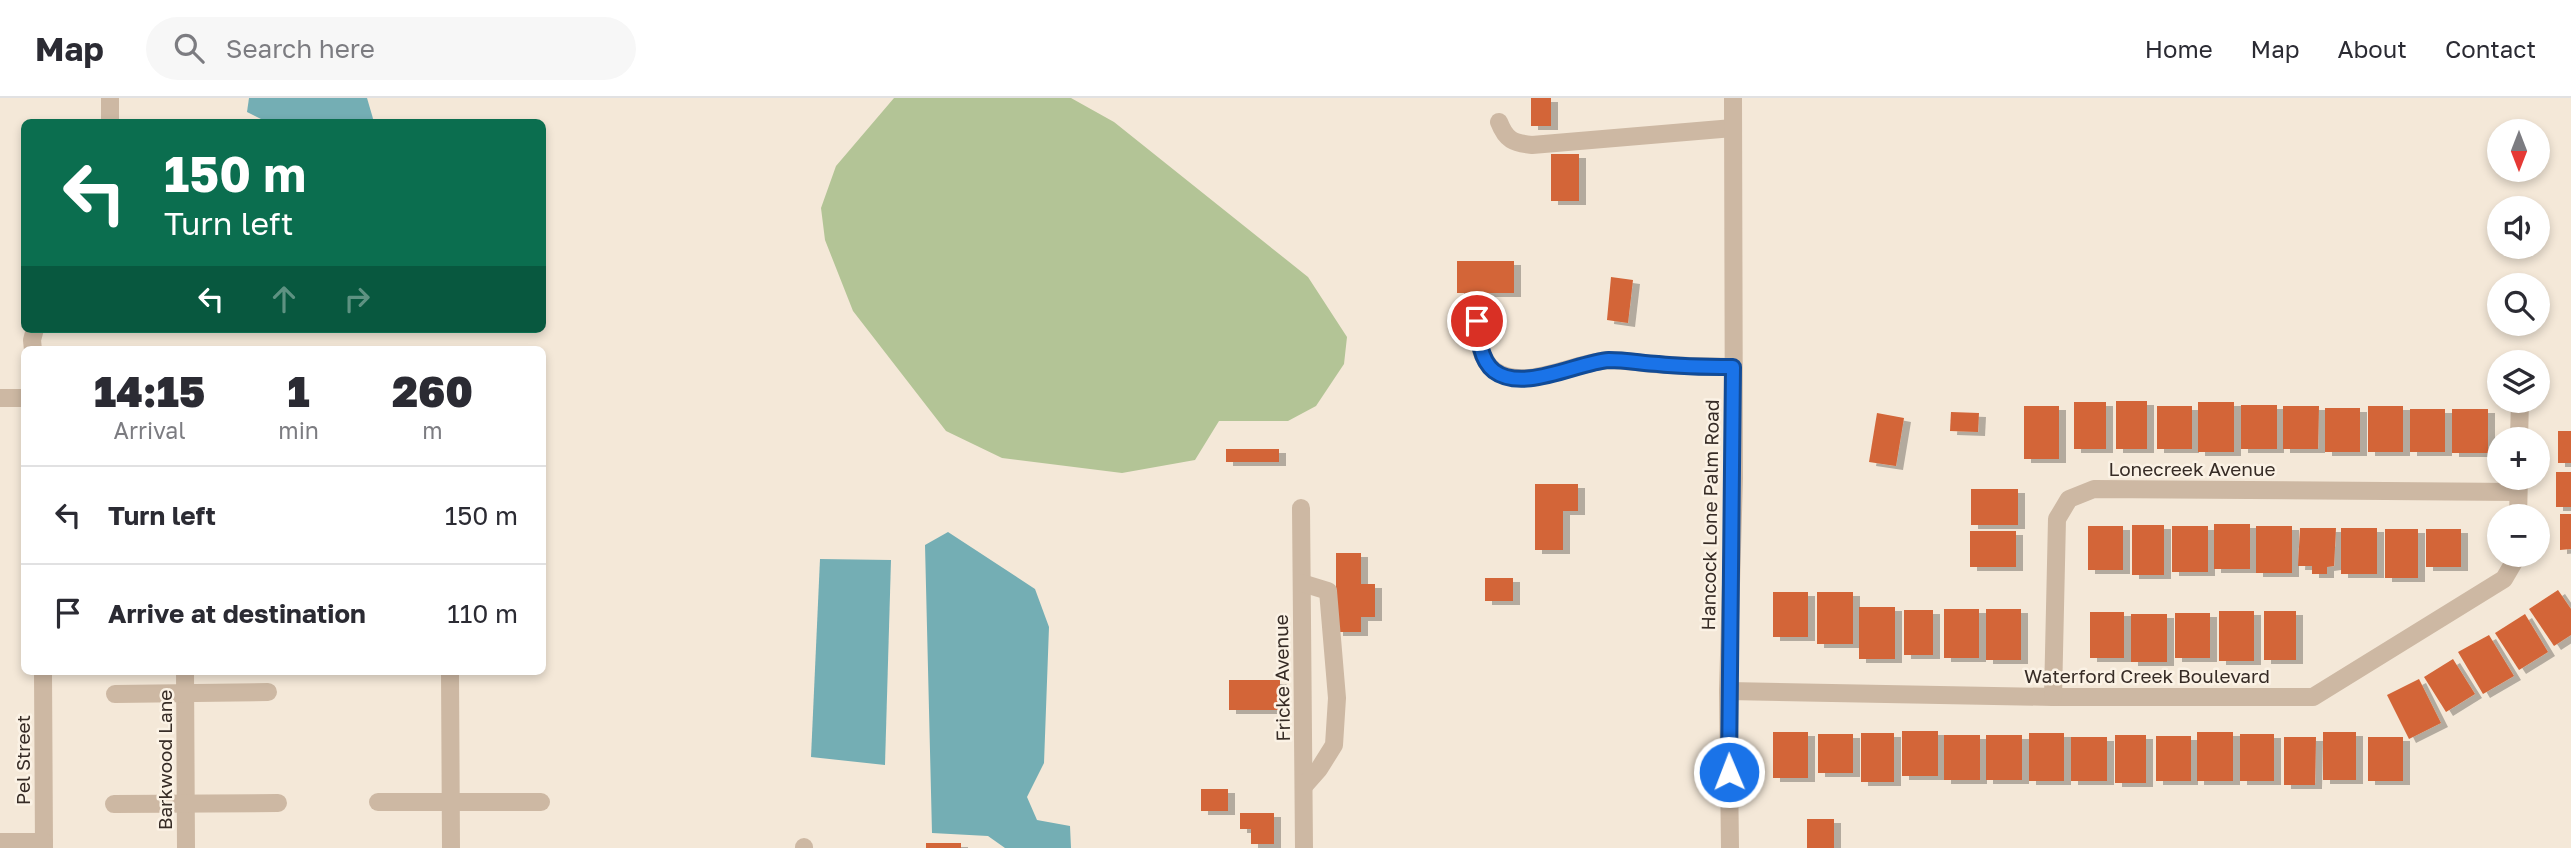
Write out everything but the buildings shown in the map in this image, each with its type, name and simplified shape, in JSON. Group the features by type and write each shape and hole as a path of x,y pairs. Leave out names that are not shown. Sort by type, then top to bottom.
{"street":[{"path":"110,98 110,119"},
{"name":"Hancock Lone Palm Road","path":"1730,848 1728,691 1734,478 1733,98"},
{"path":"1499,122 1505,137 1516,144 1532,145 1733,128"},
{"path":"1476,305 1478,336 1483,355 1494,370 1516,378 1549,375 1608,360 1698,368 1733,367"},
{"path":"0,398 21,398"},
{"name":"Lonecreek Avenue","path":"2053,697 2057,519 2069,499 2094,489 2487,485"},
{"name":"Fricke Avenue","path":"1301,508 1304,848"},
{"name":"Waterford Creek Boulevard","path":"1728,691 2053,697 2313,697 2504,579 2511,567"},
{"path":"1302,583 1328,591 1336,698 1334,745 1320,769 1304,786"},
{"name":"Pel Street","path":"43,675 44,845"},
{"name":"Barkwood Lane","path":"185,675 187,848"},
{"path":"450,675 451,848"},
{"path":"116,694 268,692"},
{"path":"378,802 541,802"},
{"path":"114,804 278,803"},
{"path":"0,842 44,845"}],"green space":[{"path":"894,98 1071,98 1114,122 1308,277 1347,337 1344,364 1316,406 1288,421 1219,421 1195,460 1122,473 1002,458 946,431 853,311 825,240 821,208 836,166"}],"water":[{"path":"249,98 367,98 373,119 261,119 247,112"},
{"path":"948,532 1035,589 1049,627 1044,763 1027,797 1037,820 1070,826 1071,848 1005,848 988,836 932,833 925,545"},
{"path":"820,559 891,560 885,765 811,757"}],"route":[{"path":"1477,321 1483,355 1494,370 1516,378 1549,375 1608,360 1698,368 1733,367 1729,772"}]}
